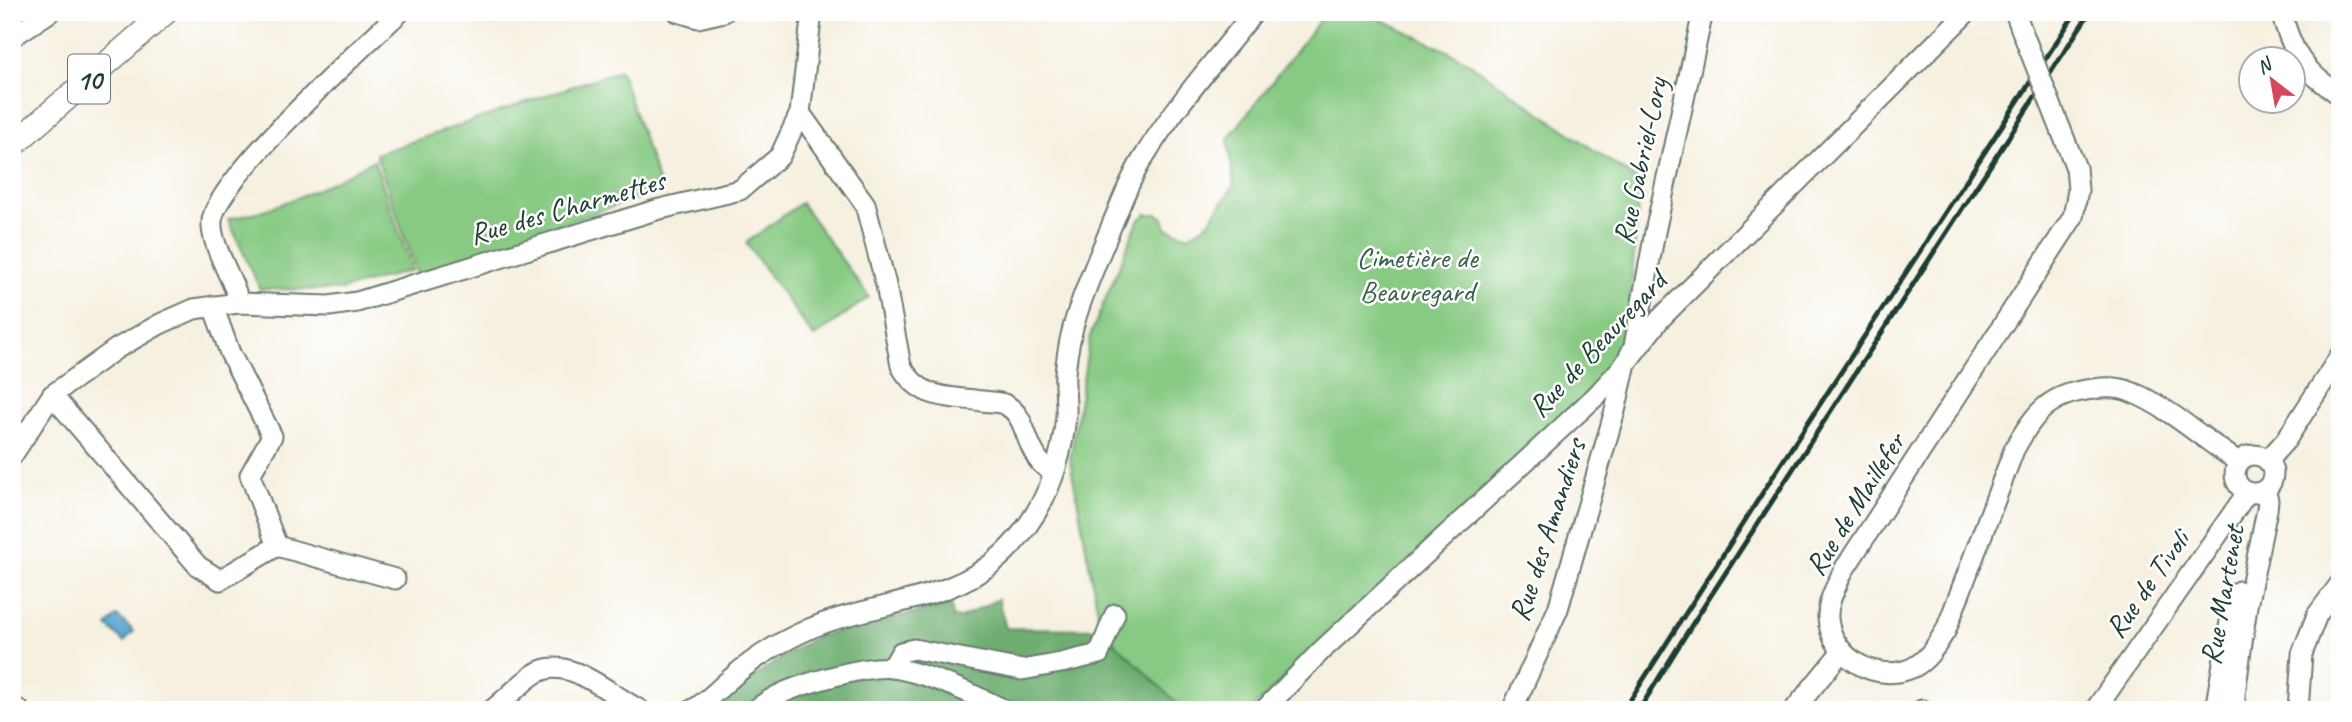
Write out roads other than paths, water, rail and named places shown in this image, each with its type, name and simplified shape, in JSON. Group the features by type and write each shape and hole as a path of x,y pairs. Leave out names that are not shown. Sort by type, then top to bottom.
{"main road":[{"name":"10","path":"12,146 166,12"}],"street":[{"path":"12,37 50,12"},
{"path":"238,303 211,225 218,202 236,177 336,71 400,12"},
{"path":"678,12 698,18 724,12"},
{"name":"Rue des Charmettes","path":"12,456 51,396 117,349 160,324 194,309 238,303 329,306 357,302 656,210 740,190 780,156 800,113 812,12"},
{"path":"692,710 702,705 751,662 807,630 853,613 936,592 971,579 997,559 1025,529 1042,504 1060,453 1066,414 1065,375 1068,350 1077,313 1131,180 1157,137 1254,12"},
{"name":"Rue Gabriel-Lory","path":"1626,363 1640,323 1655,232 1703,12"},
{"name":"Rue de Beauregard","path":"1264,710 1320,652 1597,395 1660,319 1967,12"},
{"name":"Rue de Maillefer","path":"1842,651 1831,632 1828,617 1830,600 1843,571 2074,217 2078,191 2076,167 2015,12"},
{"path":"2281,12 2301,63 2310,74 2340,95"},
{"path":"800,113 865,204 886,285 901,366 908,378 933,396 1003,404 1015,412 1041,464 1054,473"},
{"path":"213,306 230,353 272,436 250,475 276,546"},
{"path":"2268,460 2286,440 2340,356"},
{"name":"Rue des Amandiers","path":"1511,710 1558,609 1626,363"},
{"path":"1794,710 1842,651 1855,663 1873,671 1893,673 1914,667 1932,652 1946,630 2014,450 2028,423 2046,405 2074,391 2109,387 2130,391 2151,402 2239,462"},
{"path":"51,396 198,566 220,580 276,546 395,579"},
{"path":"2253,455 2268,460 2272,466 2273,479 2256,491 2238,485 2235,479 2239,462 2253,455"},
{"name":"Rue Martenet","path":"2235,710 2247,606 2268,500 2256,491"},
{"name":"Rue de Tivoli","path":"2095,710 2256,491"},
{"path":"2215,710 2231,616 2253,549 2262,537"},
{"path":"2298,710 2302,654 2316,615 2340,584"},
{"path":"892,668 901,652 914,649 1022,670 1099,654 1115,614"},
{"path":"492,710 533,675 557,668 581,673 640,710"},
{"path":"755,710 775,696 826,679 866,670 892,668 943,684 1005,710"},
{"path":"12,706 19,710"}],"water":[{"path":"117,616 134,631 124,642 107,626"}],"railway":[{"path":"1624,710 2076,12"},
{"path":"1639,710 2090,12"}],"park label":[{"name":"Cimetière de Beauregard","path":"1417,274"}]}
